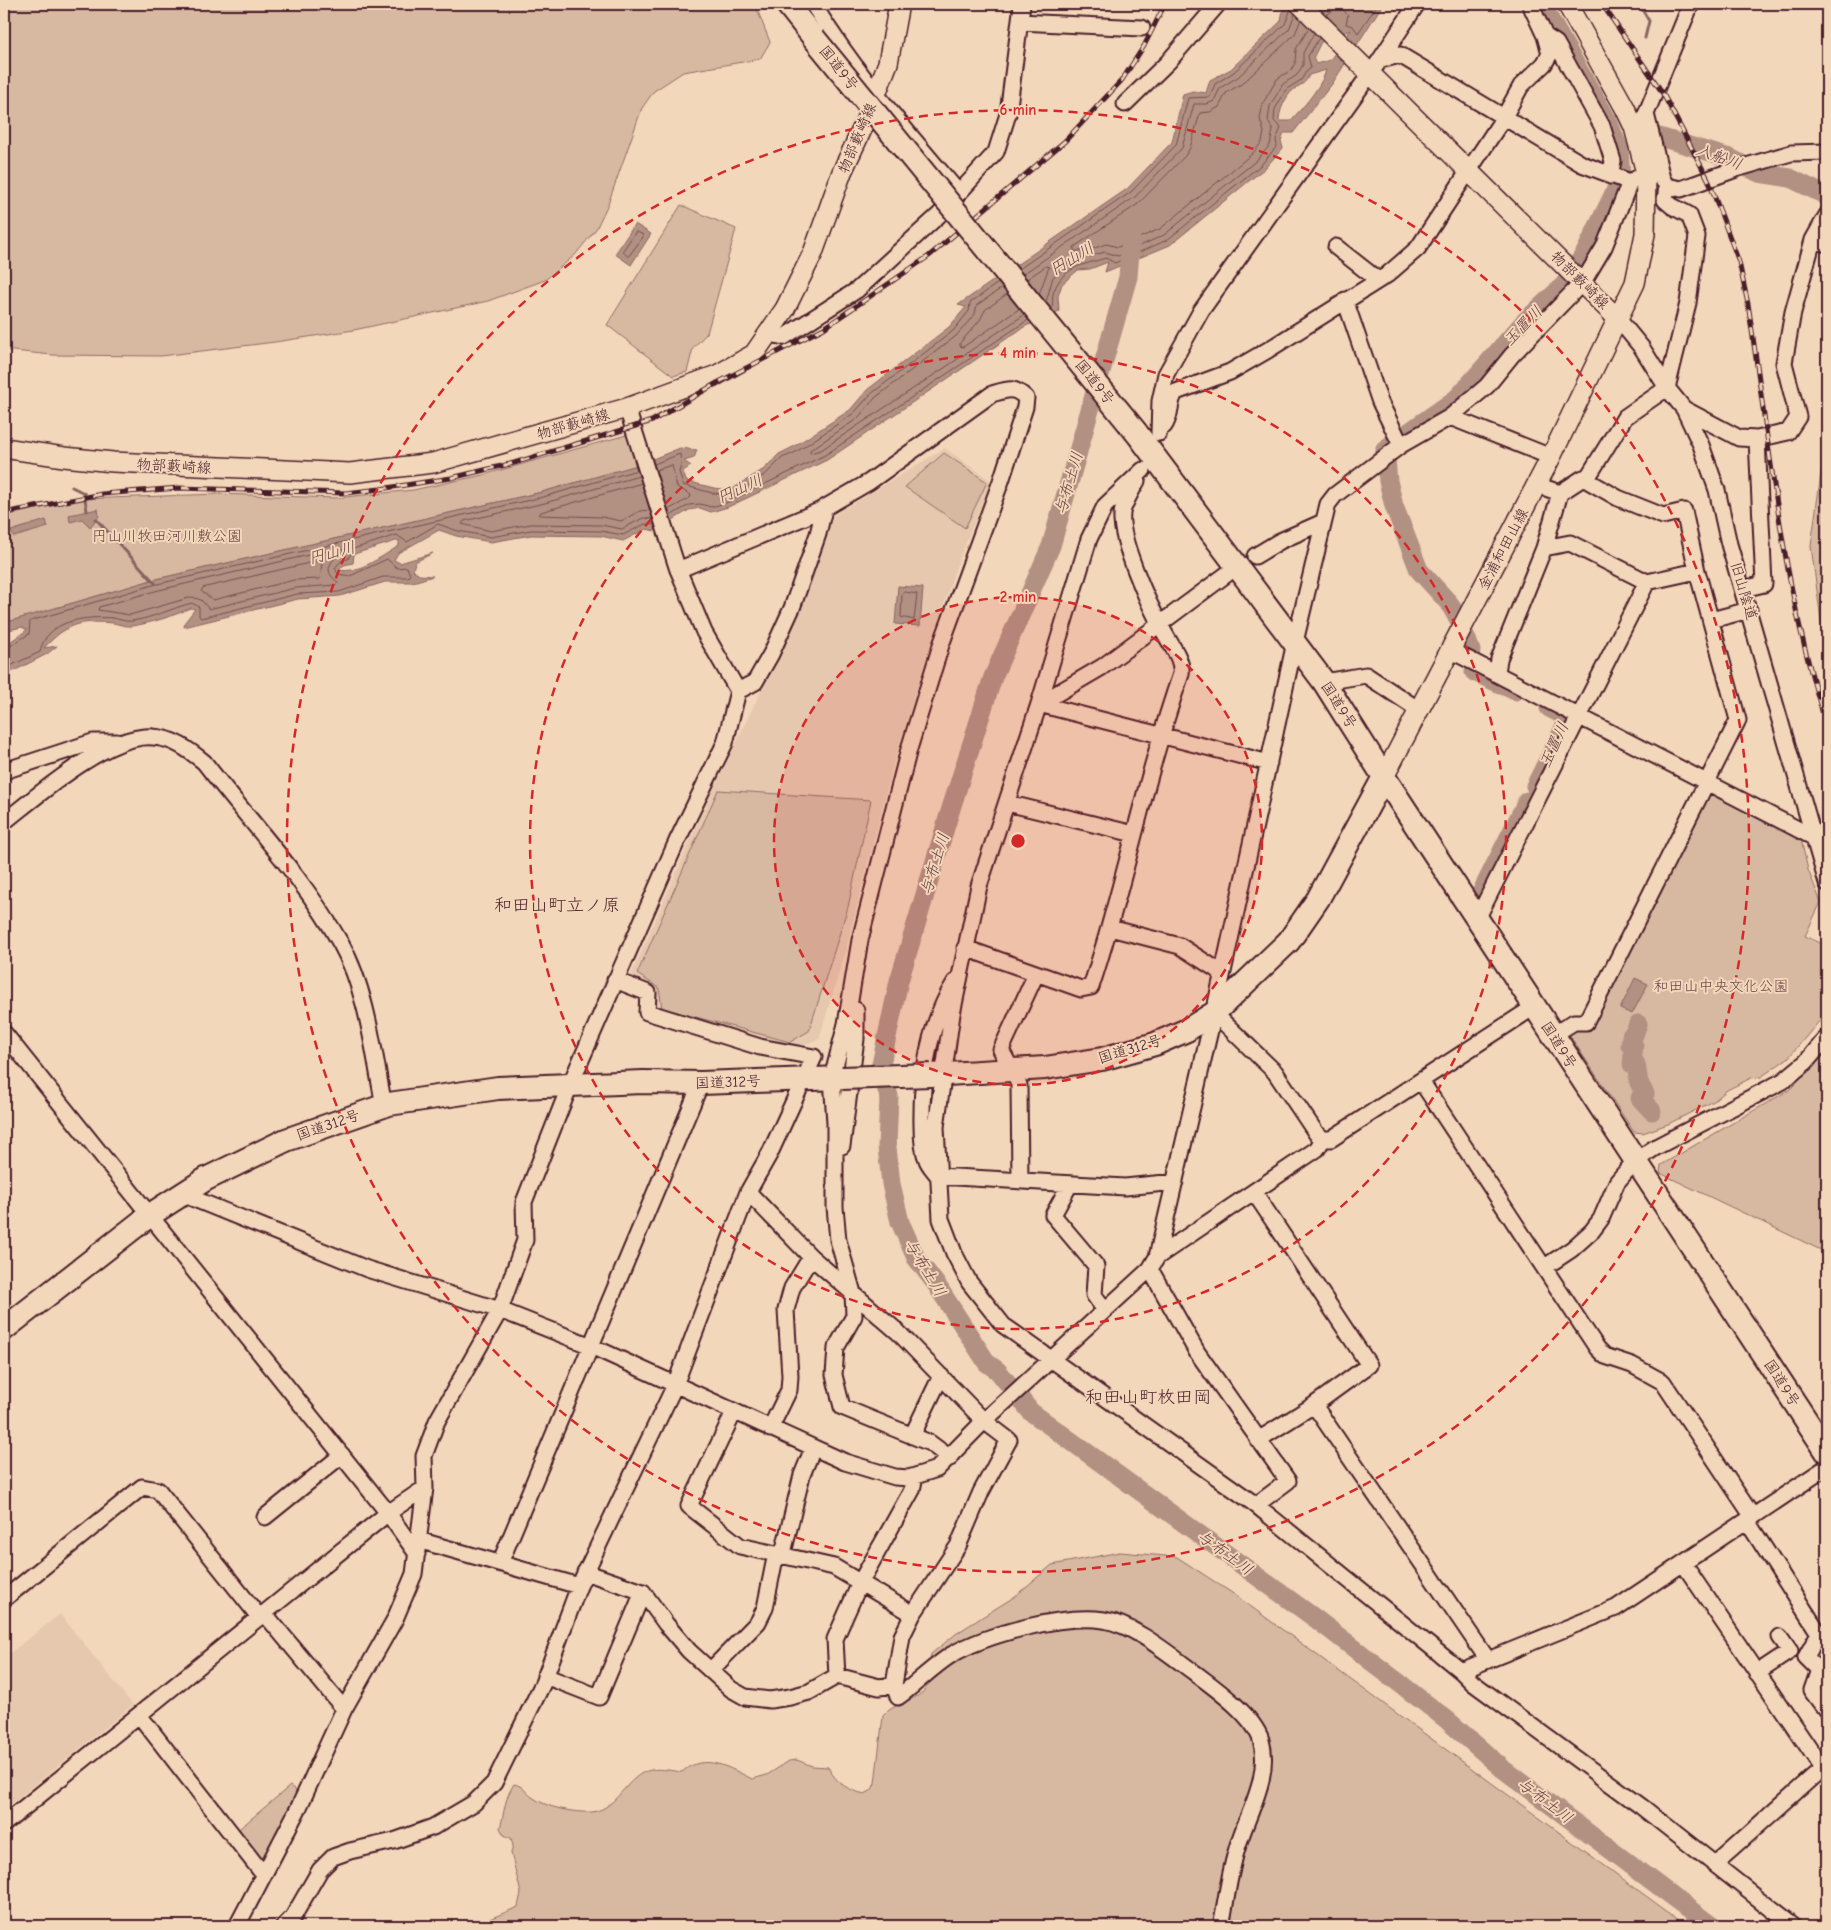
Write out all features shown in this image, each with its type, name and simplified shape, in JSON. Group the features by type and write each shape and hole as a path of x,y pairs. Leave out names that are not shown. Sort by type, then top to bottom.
{"highway":[{"name":"国道9号","path":"788,4 1136,432 1324,682 1534,1007 1827,1452"},
{"name":"国道312号","path":"4,1329 150,1215 182,1194 286,1140 384,1106 498,1088 644,1082 701,1083 804,1080 938,1075 1045,1068 1102,1059 1155,1044 1187,1030 1214,1013 1289,941 1318,899 1384,777"}],"main road":[{"name":"物部藪崎線","path":"4,448 113,462 350,473 433,463 627,408 717,375 754,354 770,334 785,309 813,253 842,172 888,63 898,4"},
{"name":"物部藪崎線","path":"1300,4 1372,68 1468,172 1577,276 1619,320 1635,283 1645,234 1645,173 1634,128 1625,108 1567,4"},
{"name":"金浦和田山線","path":"1384,777 1537,485 1619,320"}],"street":[{"path":"813,4 840,49 876,95 959,193"},
{"path":"770,334 784,337 857,290 959,193 996,152 1008,114 1022,4"},
{"path":"1125,104 1168,62 1218,4"},
{"path":"1417,4 1201,311 1166,374 1160,401 1159,433 1169,420 1172,396 1176,392 1230,372 1378,280 1418,248 1504,117 1521,86 1544,64 1550,54 1530,4"},
{"path":"1256,1505 1288,1481 1197,1352 1153,1263 1175,1182 1214,1013 1295,642 1328,504 1335,495 1401,445 1450,417 1487,386 1577,276 1604,248 1645,173 1646,114 1691,4"},
{"path":"1020,22 1142,28"},
{"path":"1544,36 1556,43 1602,126 1613,161 1610,176"},
{"path":"1372,68 1400,56 1582,164 1610,176 1645,173 1662,179 1667,186 1665,200 1689,215 1697,236 1688,304 1667,388 1625,417 1586,480"},
{"path":"1667,186 1681,188 1791,153 1827,152"},
{"path":"1684,409 1740,438 1757,439 1788,432 1798,417 1784,363 1793,312 1820,242 1827,215"},
{"path":"1336,247 1378,280"},
{"path":"1345,300 1380,402 1401,445"},
{"name":"旧山陰道","path":"1619,320 1642,348 1667,388 1684,409 1717,490 1743,589 1827,883"},
{"path":"678,569 824,508 869,482 992,394 1011,388 1018,390 1026,398 1025,407 1001,481 940,645 909,749 860,940 837,1078 835,1207 838,1240 853,1293 854,1316 836,1348 834,1375 842,1407 930,1442 950,1458"},
{"path":"237,1926 299,1808 344,1709 395,1620 414,1574 425,1488 424,1456 437,1421 500,1310 525,1240 524,1202 570,1085 677,841 725,743 738,691 704,632 678,569 627,408"},
{"path":"1450,417 1551,457"},
{"path":"1743,589 1764,584 1757,439"},
{"path":"965,948 1081,989 1091,987 1110,928 1160,734 1181,674 1182,664 1159,623 1133,563 1121,522 1123,509 1143,470 1105,506 1088,538 1039,704 979,886 965,948 952,1014 938,1075 936,1127 941,1219 954,1253 969,1282 1003,1325 1050,1361 1256,1505 1461,1671 1473,1683 1642,1807 1792,1926"},
{"path":"1497,673 1499,659 1544,548 1560,493 1583,478 1618,498 1663,516 1684,511 1738,720 1586,1022 1574,1022 1553,1035"},
{"path":"1537,485 1560,493"},
{"path":"738,691 755,682 771,654 792,608 818,534 824,508"},
{"path":"1255,556 1323,522"},
{"path":"1544,548 1570,543 1647,582 1698,571"},
{"path":"1039,704 1102,667 1227,574"},
{"path":"1477,919 1647,582"},
{"path":"1711,620 1749,610"},
{"path":"1450,650 1813,837"},
{"path":"1324,682 1366,675 1419,710"},
{"path":"1039,704 1269,763"},
{"path":"4,822 96,755 121,742 139,737 154,737 170,740 186,748 204,762 317,906 342,945 355,977 369,1029 384,1106"},
{"path":"4,771 93,742 121,742"},
{"path":"1007,802 1134,834"},
{"path":"1110,928 1180,946 1222,973"},
{"path":"835,1166 844,1137 856,1039 855,973"},
{"path":"938,1176 927,1160 922,1136 921,1098 925,1065 935,1025 944,1000 960,974"},
{"path":"1007,1061 1001,1050 1036,974"},
{"path":"284,1926 293,1917 320,1870 333,1857 416,1834 474,1803 486,1793 502,1770 545,1676 582,1579 675,1385 748,1192 770,1153 814,1057 760,1047 648,1012 648,993 615,980"},
{"path":"1214,1013 1275,1072 1316,1133 1323,1139 1331,1139 1534,1007"},
{"path":"4,1033 388,1513 418,1547 642,1592 689,1651 731,1689 745,1697 770,1700 809,1692 837,1676 879,1687 894,1685"},
{"path":"1545,1267 1572,1249 1592,1231 1601,1219 1616,1182 1635,1161 1656,1147 1782,1081 1806,1062 1827,1037"},
{"path":"1017,1080 1019,1084 1020,1181"},
{"path":"1421,1081 1545,1267 1586,1333 1605,1356 1632,1365 1663,1382 1750,1519 1819,1633 1816,1642 1806,1657 1819,1670 1812,1690 1827,1710"},
{"path":"500,1563 701,1083"},
{"path":"182,1194 367,1269 500,1310 591,1346 813,1448 881,1475 895,1477 915,1476 937,1469 950,1458 984,1421 1105,1310 1153,1263 1317,1149 1323,1139"},
{"path":"938,1176 1125,1187 1175,1182"},
{"path":"1070,1184 1054,1215 1096,1266 1094,1295 1105,1310"},
{"path":"748,1192 811,1257 898,1332 984,1421 1009,1440 981,1492 958,1546 913,1614 902,1636 894,1685 898,1697 940,1663 985,1640 1029,1627 1076,1620 1105,1620 1145,1637 1224,1696 1251,1723 1260,1739 1263,1757 1259,1788 1236,1851 1221,1926"},
{"path":"1254,1192 1369,1365 1314,1404 1258,1440"},
{"path":"770,1429 789,1390 790,1376 786,1310 792,1288 811,1257"},
{"path":"912,1436 941,1376"},
{"path":"1314,1404 1488,1660"},
{"path":"734,1412 689,1506 740,1546 834,1567 913,1614"},
{"path":"712,1670 758,1622 765,1608 774,1563 784,1549 802,1475 813,1448"},
{"path":"265,1517 342,1455"},
{"path":"1461,1671 1616,1608 1827,1467"},
{"path":"837,1676 834,1639 860,1583 912,1490 915,1476"},
{"path":"4,1599 142,1487 158,1490 262,1616 344,1709"},
{"path":"4,1824 388,1513 425,1488"},
{"path":"1683,1563 1757,1673 1825,1766 1715,1864"},
{"path":"545,1676 599,1697 642,1592"},
{"path":"1757,1673 1790,1651 1780,1637"},
{"path":"139,1715 263,1874"}],"shaded area":[{"path":"945,448 991,481 955,570 896,755 844,956 819,1039 795,1048 656,1009 657,992 630,977 701,816 789,632 834,515"},
{"path":"60,1614 133,1705 4,1810 4,1655 5,1657"}],"green space":[{"path":"4,4 755,4 770,42 760,59 683,72 654,91 642,108 608,204 596,229 575,255 545,280 488,301 354,330 161,356 52,355 4,350"},
{"path":"681,205 736,229 707,333 693,348 687,372 673,376 607,325"},
{"name":"円山川牧田河川敷公園","path":"630,434 638,465 542,492 152,580 4,623 4,517 82,499 218,494 336,498 413,490 483,475"},
{"path":"1827,447 1827,638 1822,628 1811,546 1823,459"},
{"path":"944,453 987,482 965,528 905,487"},
{"path":"718,790 871,800 848,907 809,1031 790,1042 662,1008 659,988 637,974"},
{"name":"和田山中央文化公園","path":"1715,793 1800,835 1808,870 1821,902 1805,936 1827,946 1827,1012 1788,1058 1761,1077 1751,1078 1727,1090 1714,1101 1668,1124 1643,1133 1634,1132 1568,1033 1578,1026 1590,1031 1708,796"},
{"path":"1827,1052 1827,1253 1660,1173 1661,1165 1789,1090"},
{"path":"1120,1552 1177,1557 1235,1595 1687,1926 473,1926 518,1907 521,1893 511,1853 513,1845 511,1838 504,1835 500,1828 506,1800 514,1784 520,1786 538,1801 553,1807 569,1811 592,1812 601,1810 609,1805 635,1778 651,1770 662,1769 682,1772 690,1766 708,1763 735,1770 752,1779 767,1775 789,1761 797,1760 812,1766 828,1767 835,1778 844,1785 854,1791 865,1794 872,1790 875,1783 883,1716 892,1708 923,1692 929,1679 931,1654 957,1633 1014,1597 1052,1565"},
{"path":"290,1786 300,1794 263,1874 233,1834"}],"water":[{"name":"円山川","path":"1289,4 1383,4 1332,84 1293,133 1284,133 1281,141 1283,148 1265,168 1170,245 1105,272 1108,262 1090,269 1078,270 1062,284 1058,296 1059,311 1024,327 827,460 728,507 711,512 700,508 689,510 655,531 646,529 623,541 601,536 531,535 491,542 456,536 439,530 398,553 394,560 400,563 433,553 415,562 413,570 419,575 433,576 413,582 385,582 340,596 298,599 184,627 185,622 195,609 191,608 162,619 132,626 101,622 74,625 59,634 44,648 57,646 47,654 4,676 4,646 27,630 22,627 4,631 4,623 152,580 542,492 638,465 680,448 697,450 694,458 684,461 691,466 683,471 686,481 731,490 764,469 779,454 850,410 867,390 949,327 966,307 958,305 1127,189 1172,142 1183,94 1193,91 1206,93 1210,80 1231,69 1281,21 1283,9","holes":["1351,30 1330,60 1316,64 1313,58 1321,42","1326,70 1316,90 1295,116 1290,121 1279,121 1281,109 1287,97 1304,83 1309,75","399,540 399,546 370,563 347,571 339,570 344,565 353,563 354,554"]},
{"path":"635,224 651,234 631,265 615,254"},
{"path":"98,509 99,516 90,527 82,519 70,522 69,515"},
{"path":"46,520 48,527 14,537 11,531"},
{"path":"898,586 923,588 920,626 895,624"},
{"path":"1635,978 1648,984 1632,1014 1620,1009"}],"waterway":[{"name":"玉置川","path":"1457,617 1449,603 1419,570 1394,506 1388,481 1385,449 1457,398 1523,323 1564,285 1585,253 1621,179 1619,149 1608,121 1541,4"},
{"path":"1639,4 1649,21 1645,38"},
{"name":"入船川","path":"1636,130 1730,158 1759,173 1790,178 1827,196"},
{"name":"与布土川","path":"1131,239 1128,277 1051,546 993,677 899,981 880,1069 889,1096 887,1147 891,1184 900,1222 916,1258 936,1284 987,1363 998,1371 1031,1412 1316,1619 1446,1719 1503,1769 1712,1926"},
{"path":"72,487 84,493 87,511"},
{"path":"96,519 155,583"},
{"name":"玉置川","path":"1466,637 1471,651"},
{"name":"玉置川","path":"1474,672 1515,691"},
{"name":"玉置川","path":"1535,786 1569,718 1549,708"},
{"name":"玉置川","path":"1479,897 1527,801"},
{"path":"1638,1024 1634,1035 1631,1036 1630,1045 1634,1046 1632,1064 1636,1064 1639,1083 1645,1094 1640,1098 1652,1111"}],"railway":[{"path":"4,513 102,494 179,488 346,493 380,489 451,478 514,463 652,421 717,383 824,328 929,256 1065,141 1122,80 1144,46 1165,4"},
{"path":"1602,4 1662,92 1708,179 1739,262 1748,304 1788,570 1799,622 1827,726"}],"district":[{"name":"和田山町立ノ原","path":"557,905"},
{"name":"和田山町枚田岡","path":"1148,1397"}]}
